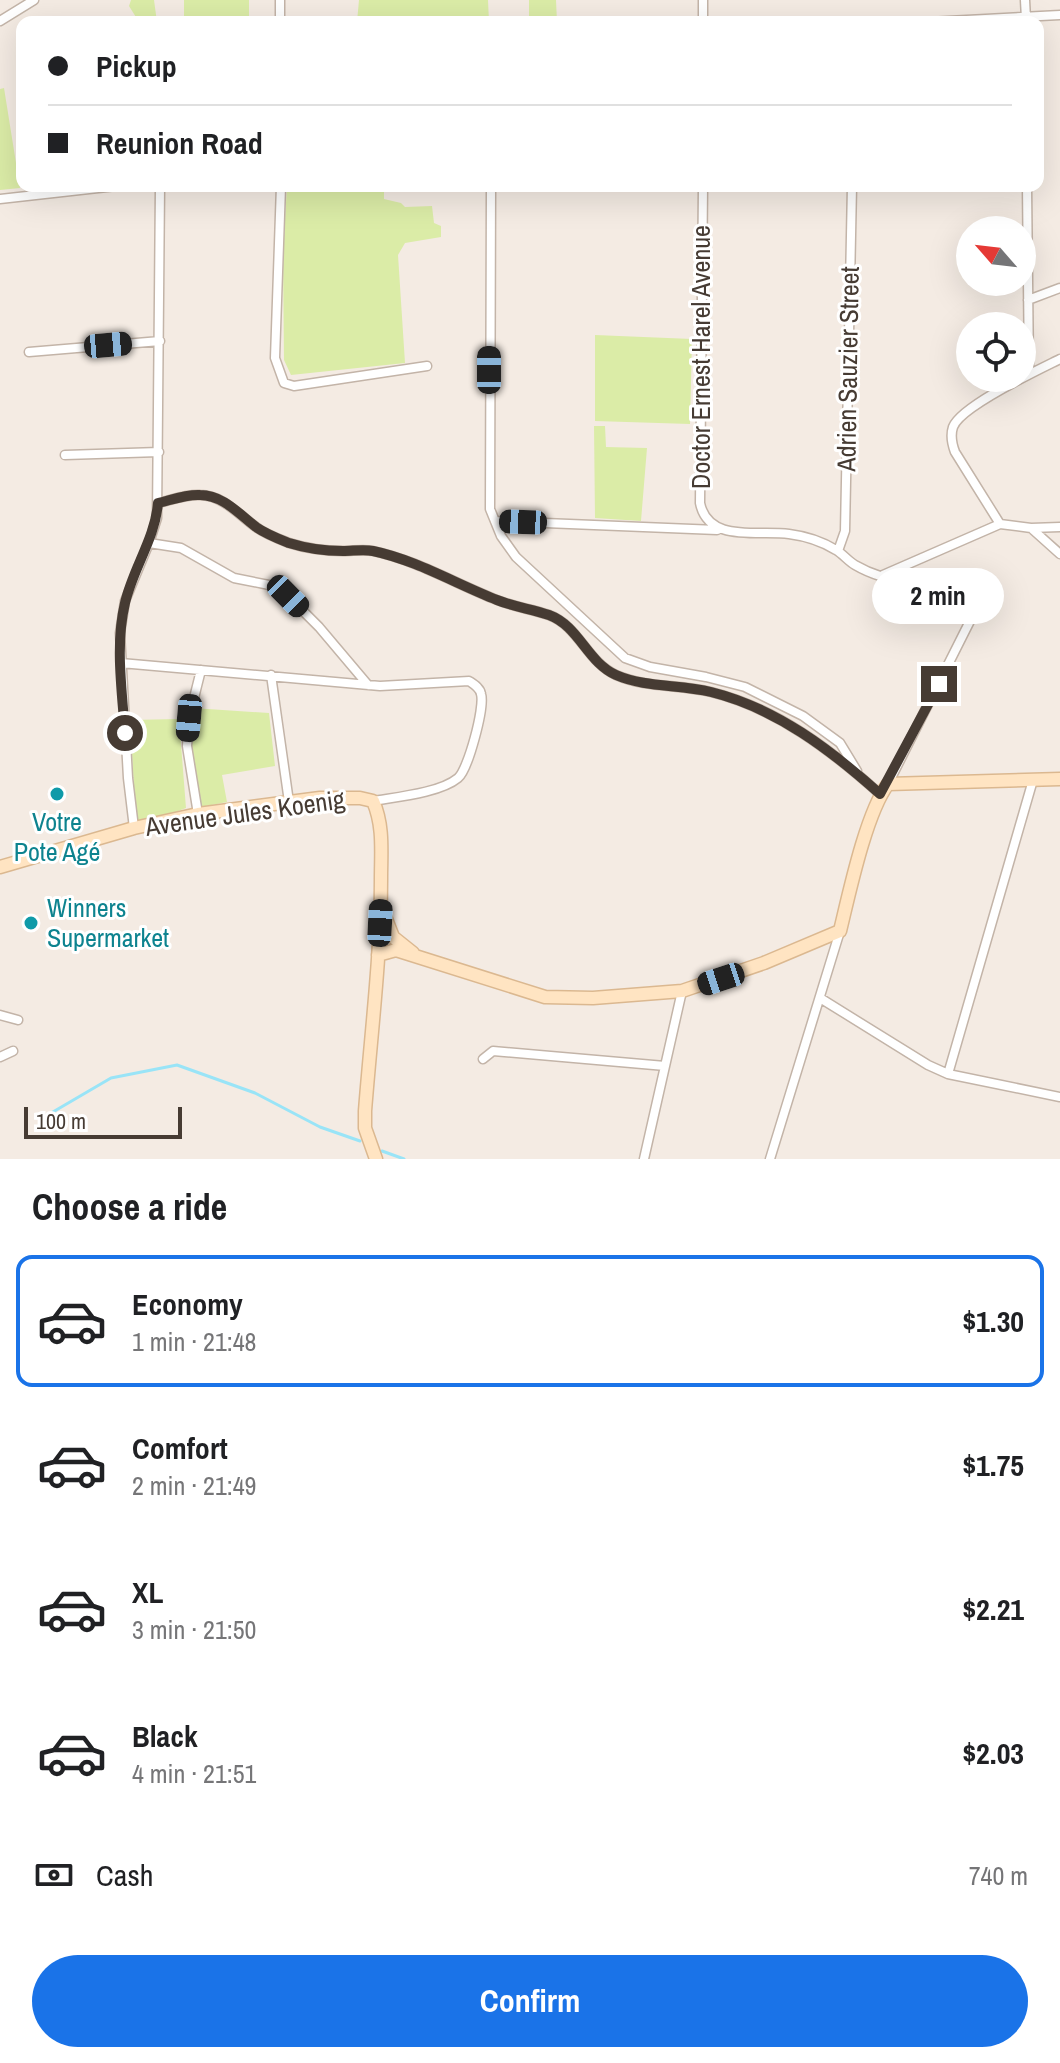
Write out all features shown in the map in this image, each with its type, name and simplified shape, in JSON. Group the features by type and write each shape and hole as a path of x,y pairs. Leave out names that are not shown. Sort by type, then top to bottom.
{"street":[{"path":"0,21 34,0"},
{"path":"0,199 62,192"},
{"path":"134,828 128,778 120,633 125,601 149,543 158,503 160,192"},
{"path":"281,192 275,358 284,383 294,386 427,366"},
{"path":"491,192 490,509 501,536 516,557 625,658 650,667 745,687 803,716 840,743 862,778"},
{"name":"Doctor Ernest Harel Avenue","path":"703,192 700,503 702,515 722,531"},
{"name":"Adrien Sauzier Street","path":"838,551 845,531 852,192"},
{"path":"1027,192 1028,312"},
{"path":"1028,300 1060,288"},
{"path":"29,352 160,341"},
{"path":"1036,371 1060,359"},
{"path":"999,392 967,411 952,429 951,440 955,452 1000,524"},
{"path":"65,455 159,452"},
{"path":"158,503 199,495 217,498 259,529 292,544 341,551 370,550 424,568 498,601 549,615 568,625 597,663 613,674 661,686 681,685 714,692 748,705 789,724 835,755 862,778 884,789 1060,779"},
{"path":"495,521 791,534 818,541 838,551 857,567 879,577 910,584 969,585 976,602 965,633 884,789 770,1159"},
{"path":"879,577 1000,524 1031,528 1060,527"},
{"path":"1031,528 1060,554"},
{"path":"149,543 181,548 234,578 279,587 319,627 368,685"},
{"path":"121,663 368,685 469,681 481,692 482,703 466,769 458,778 420,792 373,801"},
{"path":"198,814 187,746 189,718 201,670"},
{"path":"271,675 289,802"},
{"path":"948,1074 1033,780"},
{"name":"Avenue Jules Koenig","path":"0,867 134,828 198,814 346,797 373,801 380,816 381,904 365,1128 376,1159"},
{"path":"381,904 389,931 416,955"},
{"path":"379,949 416,955 545,997 593,998 682,991 764,963 840,931"},
{"path":"379,949 397,940"},
{"path":"644,1159 682,991"},
{"path":"820,998 928,1065 948,1074 1060,1097"},
{"path":"0,1015 18,1020"},
{"path":"0,1057 13,1051"},
{"path":"483,1059 493,1051 665,1066"}],"green space":[{"path":"131,0 154,0 156,16 135,16 129,6"},
{"path":"184,0 249,0 249,16 184,16"},
{"path":"359,0 488,0 489,16 358,16"},
{"path":"529,0 556,0 557,16 529,16"},
{"path":"4,88 16,163 16,188 0,190 0,89"},
{"path":"287,192 384,192 384,199 405,207 432,206 434,223 441,226 441,237 405,243 398,255 405,363 291,375 284,360 283,253"},
{"path":"595,335 692,339 690,424 595,421"},
{"path":"594,426 605,426 606,447 647,448 641,521 595,518"},
{"path":"193,708 269,713 275,766 222,775 227,802 201,807 190,741"},
{"path":"179,719 186,808 162,817 136,821 130,720"}],"waterway":[{"path":"46,1116 111,1078 177,1065 255,1093 320,1127 360,1141"},
{"path":"382,1151 404,1159"}],"place":[{"name":"Votre Pote Agé","path":"57,794"},
{"name":"Winners Supermarket","path":"31,923"}],"route":[{"path":"125,733 120,633 125,601 149,543 158,503 199,495 217,498 259,529 292,544 341,551 370,550 424,568 498,601 549,615 568,625 597,663 613,674 661,686 681,685 714,692 748,705 789,724 835,755 880,794 939,684"}]}
